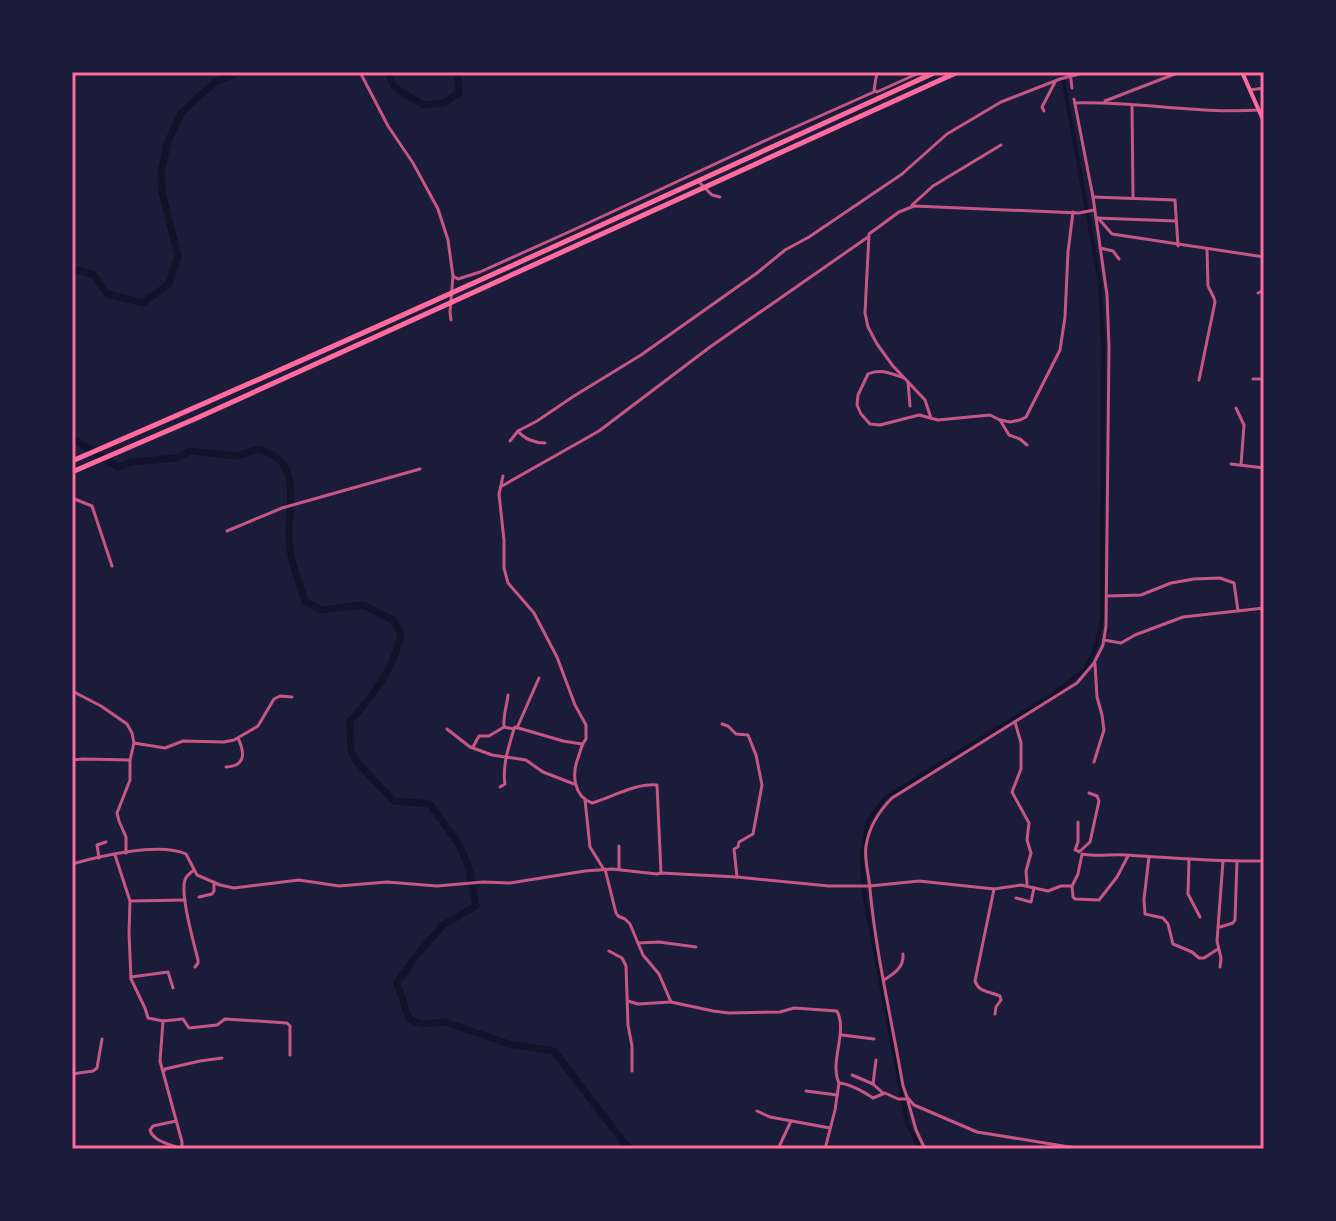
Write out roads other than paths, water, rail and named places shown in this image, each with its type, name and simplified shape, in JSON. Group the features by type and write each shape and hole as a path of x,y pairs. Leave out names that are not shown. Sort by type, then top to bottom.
{"highway":[{"path":"75,460 936,72"},
{"path":"72,472 958,72"}],"main road":[{"path":"1242,72 1264,122"}],"street":[{"path":"360,72 438,209 448,240 453,276 451,320"},
{"path":"876,91 877,72"},
{"path":"453,276 458,279 480,272 921,72"},
{"path":"1070,72 1072,88"},
{"path":"510,441 518,431 651,348 777,256 908,169 947,134 1001,102 1087,72"},
{"path":"1102,102 1180,72"},
{"path":"1044,111 1042,107 1055,82"},
{"path":"1250,90 1264,88"},
{"path":"1259,110 1233,112 1074,101 1093,197 1092,210 1112,234 1264,257"},
{"path":"1132,105 1133,198"},
{"path":"500,487 599,431 710,347 910,207 933,186 1001,145"},
{"path":"698,181 712,195 720,197"},
{"path":"1093,197 1175,200 1178,246"},
{"path":"910,207 1079,213 1092,210"},
{"path":"904,378 885,372 868,374 857,400 861,414 868,423 876,426 915,415 943,420 990,415 1000,420 1015,421 1026,417 1060,350 1073,212"},
{"path":"1096,218 1176,221"},
{"path":"925,1149 905,1098 868,886 866,847 880,811 892,798 1077,683 1096,660 1104,640 1108,596 1106,486 1109,347 1107,295 1096,218"},
{"path":"868,237 866,322 886,358 925,400 931,418"},
{"path":"1100,248 1113,251 1119,259"},
{"path":"1199,380 1215,302 1208,286 1207,249"},
{"path":"1258,293 1264,290"},
{"path":"1253,379 1264,379"},
{"path":"908,382 910,406"},
{"path":"1236,408 1244,425 1241,465"},
{"path":"1000,420 1009,435 1027,445"},
{"path":"518,431 522,436 545,443"},
{"path":"1231,464 1264,468"},
{"path":"227,531 282,508 420,469"},
{"path":"503,476 500,487 506,576 510,588 538,619 586,725 586,739 573,771 576,785 585,800 590,847 605,869 616,913 627,920 645,958 659,974 671,1002"},
{"path":"72,498 92,506 112,566"},
{"path":"1108,596 1141,595 1171,583 1220,578 1234,583 1238,611"},
{"path":"1104,640 1121,643 1177,618 1264,608"},
{"path":"1094,762 1104,730 1097,697 1096,660"},
{"path":"500,787 505,785 507,752 539,678"},
{"path":"72,691 127,724 134,743 130,780 117,813 126,837 126,853"},
{"path":"504,727 508,695"},
{"path":"134,743 165,748 183,741 224,742 238,738 258,726 274,699 292,697"},
{"path":"1015,722 1021,743 1021,769 1012,792 1029,823 1027,840 1031,856 1026,866 1027,886"},
{"path":"722,724 736,734 748,735 761,779 753,834 734,849 737,877"},
{"path":"470,747 479,736 489,736 504,727 582,744"},
{"path":"447,729 470,747 492,755 526,760 543,772 576,785"},
{"path":"226,767 239,764 243,756 238,738"},
{"path":"72,760 130,760"},
{"path":"585,800 592,803 629,790 657,785 661,873"},
{"path":"1089,793 1097,796 1099,801 1090,842 1081,853 1078,874 1072,886 1073,897 1099,900 1128,856"},
{"path":"1078,822 1075,850 1095,857 1264,861"},
{"path":"99,858 97,845 106,842"},
{"path":"619,846 619,869"},
{"path":"72,864 153,849 183,852 197,875 234,888 299,880 339,886 387,882 437,886 517,882 605,869 860,887 919,881 994,889 1016,885 1048,891 1072,886"},
{"path":"115,855 130,901 131,977 149,1019 183,1019 188,1028 217,1025 225,1019 287,1023 290,1026 290,1055"},
{"path":"1149,857 1145,914 1163,918 1168,924 1173,944 1199,958 1203,959 1218,949"},
{"path":"1189,859 1188,894 1200,917"},
{"path":"1220,967 1217,941 1223,861"},
{"path":"1218,928 1235,920 1237,861"},
{"path":"194,870 185,878 185,900 198,960 195,967"},
{"path":"199,897 212,894 214,882"},
{"path":"1016,898 1031,902 1034,888"},
{"path":"994,889 975,981 977,987 1000,996 995,1014"},
{"path":"130,901 185,900"},
{"path":"638,943 659,942 696,947"},
{"path":"609,951 620,956 625,963 632,1071"},
{"path":"884,980 897,971 903,954"},
{"path":"131,977 168,972 173,988"},
{"path":"628,1001 638,1004 671,1002 729,1013 780,1012 794,1008 837,1011 840,1014 841,1035 836,1069 839,1083 825,1149"},
{"path":"163,1021 159,1054 182,1142 182,1146 178,1148 155,1138 150,1130 153,1126 176,1121"},
{"path":"841,1035 874,1039"},
{"path":"72,1074 97,1068 102,1039"},
{"path":"163,1073 165,1069 222,1058"},
{"path":"873,1084 876,1060"},
{"path":"852,1075 873,1084 883,1093 905,1098 914,1105 977,1132 1082,1149"},
{"path":"839,1083 873,1098 883,1093"},
{"path":"806,1091 837,1095"},
{"path":"757,1111 830,1128"},
{"path":"778,1149 791,1121"}],"waterway":[{"path":"72,273 78,270 94,275 107,294 143,303 169,284 178,256 162,192 161,172 168,141 182,112 215,82 241,72"},
{"path":"388,72 394,87 423,105 444,103 459,93 458,72"},
{"path":"920,1149 907,1123 863,888 862,851 868,821 885,798 1055,693 1086,668 1095,649 1102,619 1103,346 1100,283 1062,72"},
{"path":"72,438 118,467 132,462 177,458 190,451 237,456 259,449 276,457 283,465 288,474 291,496 290,548 305,601 321,610 363,605 393,620 401,634 382,680 350,721 351,750 356,761 394,801 430,804 460,846 469,868 476,906 443,925 397,983 409,1019 421,1024 445,1022 509,1044 554,1051 629,1149"}]}
